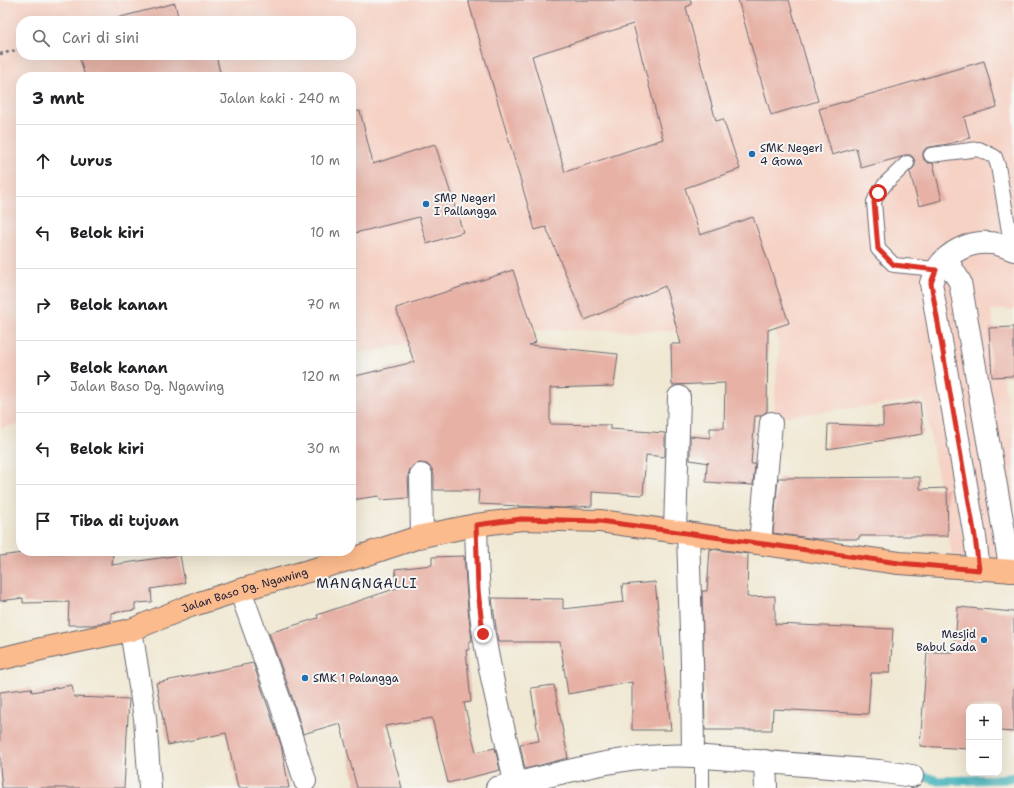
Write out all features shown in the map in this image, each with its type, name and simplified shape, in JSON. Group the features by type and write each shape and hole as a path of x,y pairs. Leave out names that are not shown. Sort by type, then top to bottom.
{"main road":[{"name":"Jalan Baso Dg. Ngawing","path":"0,659 131,630 190,606 240,590 362,556 422,536 476,525 521,519 600,521 899,563 979,570 1013,571"}],"street":[{"path":"938,271 959,249 975,243 991,242 1013,249"},
{"path":"938,271 960,282 1013,571"},
{"path":"938,271 979,570"},
{"path":"679,397 682,532 695,753"},
{"path":"760,543 770,423"},
{"path":"421,475 422,536"},
{"path":"476,525 478,590 483,634 519,781"},
{"path":"975,537 1006,535"},
{"path":"240,590 280,700 305,781"},
{"path":"131,630 145,718 150,788"},
{"path":"497,788 519,781 658,755 695,753 879,771 912,776"},
{"path":"765,761 766,788"}],"lane":[{"path":"931,155 978,149 995,157 998,166 1013,249"},
{"path":"907,163 886,183 878,193 874,202 878,249 894,265 938,271"},
{"path":"695,753 702,788"}],"path":[{"path":"0,54 16,50"}],"shaded area":[{"name":"SMK Negeri 4 Gowa","path":"0,0 1014,0 1014,309 991,310 1014,438 1014,564 952,556 924,399 773,418 779,348 776,329 700,331 531,330 395,346 356,355 356,72 16,72 16,425 0,428"}],"building":[{"path":"468,0 691,0 691,5 686,7 716,121 723,119 740,169 685,188 700,235 753,217 789,323 768,330 767,411 761,416 755,416 751,464 755,464 753,485 706,482 707,463 709,463 690,460 690,436 710,438 710,428 724,428 725,383 672,385 671,344 681,344 665,286 585,320 546,227 535,230","holes":["633,24 663,139 565,172 532,56"]},
{"path":"738,0 789,0 818,101 771,115"},
{"path":"175,3 178,16 124,16"},
{"path":"80,60 217,60 220,72 84,72"},
{"path":"984,61 997,107 964,117 970,138 926,148 923,152 924,160 928,163 933,163 942,200 919,206 910,172 915,166 915,161 910,155 905,155 861,168 856,148 832,155 819,109"},
{"path":"356,111 360,111 373,164 435,144 463,232 427,244 419,217 356,233"},
{"path":"513,270 536,342 529,345 618,354 614,386 550,388 550,424 610,425 610,429 665,433 665,457 646,455 643,495 592,492 592,506 562,508 478,504 479,490 434,490 434,475 432,469 427,464 420,463 414,465 410,469 408,475 409,498 380,500 379,496 356,499 356,376 414,362 396,308"},
{"path":"1014,327 1014,376 992,377 989,328"},
{"path":"920,402 923,434 827,449 828,424 883,426 883,408"},
{"path":"920,477 920,489 947,488 948,536 859,536 859,539 817,539 773,533 778,478"},
{"path":"710,549 748,554 747,597 775,596 775,624 893,629 890,673 871,673 868,714 773,709 772,730 705,730 702,591 707,591"},
{"path":"16,554 16,556 113,556 112,565 180,556 185,583 151,589 152,602 135,603 135,610 111,613 111,621 93,625 68,625 69,602 23,603 23,598 0,601 0,556"},
{"path":"464,556 472,641 469,641 469,650 466,650 471,702 464,703 476,752 495,748 500,770 448,783 432,718 385,726 402,788 357,788 340,723 303,734 292,697 269,633 318,618 317,615 397,588 395,569 432,565 432,557"},
{"path":"655,582 671,730 632,730 632,682 568,694 560,642 498,642 492,598 563,599 563,609 624,602 622,585"},
{"path":"958,607 1014,612 1014,732 1002,731 1002,704 966,704 966,749 920,746 927,652 954,652"},
{"path":"253,663 281,745 289,788 238,788 226,733 168,745 156,683"},
{"path":"72,685 74,697 129,699 124,788 2,788 0,768 0,692 31,688 32,692"},
{"path":"554,685 568,758 525,769 520,744 539,741 531,688"}],"waterway":[{"path":"911,772 938,781 1004,779 1014,777"}],"place":[{"name":"SMK Negeri 4 Gowa","path":"752,154"},
{"name":"SMP Negeri I Pallangga","path":"426,204"},
{"name":"Mesjid Babul Sada","path":"984,640"},
{"name":"SMK 1 Palangga","path":"305,678"}],"district":[{"name":"MANGNGALLI","path":"367,583"}],"route":[{"path":"483,634 478,590 476,525 521,519 600,521 899,563 979,570 975,537 931,283 936,270 894,265 878,249 874,202 878,193"}]}
